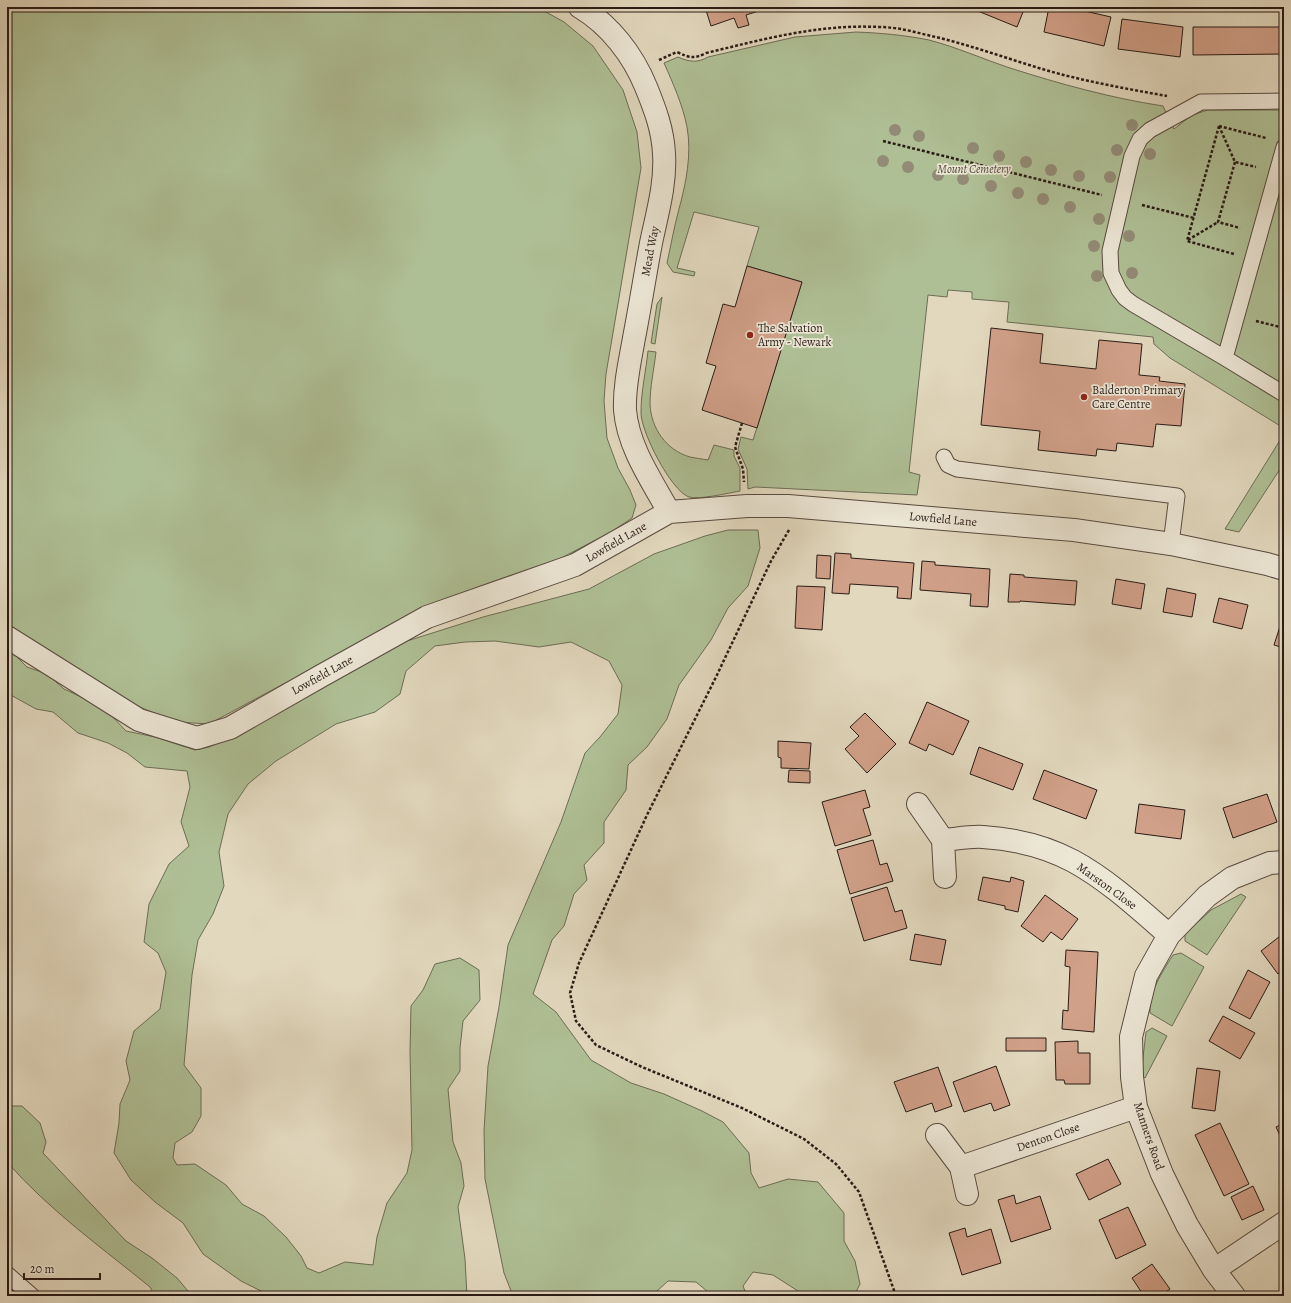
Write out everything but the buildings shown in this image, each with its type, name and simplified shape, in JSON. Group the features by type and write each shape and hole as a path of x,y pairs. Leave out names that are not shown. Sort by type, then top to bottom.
{"street":[{"name":"Mead Way","path":"580,7 590,13 613,35 639,69 657,114 662,134 664,176 627,374 625,410 631,438 643,465 669,512"},
{"name":"Lowfield Lane","path":"7,637 139,720 197,738 230,728 427,618 575,565 669,512 747,506 802,507 1074,530 1171,544 1268,564 1284,569"},
{"path":"918,804 943,840 945,877"},
{"name":"Marston Close","path":"943,840 981,837 1010,839 1036,846 1073,861 1103,880 1169,935"},
{"name":"Manners Road","path":"1234,1296 1214,1270 1187,1225 1162,1174 1136,1107 1132,1077 1131,1037 1146,976 1169,935 1207,896 1232,878 1270,863 1284,862"},
{"name":"Denton Close","path":"961,1167 1136,1107"},
{"path":"937,1135 961,1167 967,1194"},
{"path":"1214,1270 1284,1223"}],"lane":[{"path":"1284,101 1201,102 1150,130 1140,139 1132,156 1110,251 1111,273 1119,290 1125,298 1284,394"},
{"path":"1225,358 1284,147"},
{"path":"944,457 948,465 957,469 1177,496 1171,544"},
{"path":"7,1274 32,1296"}],"path":[{"path":"639,69 677,52 688,57 697,58 706,53 795,32 829,27 879,26 902,29 951,40 1050,71 1103,84 1201,102"},
{"path":"1219,126 1268,139"},
{"path":"1187,241 1218,222 1235,162 1219,126"},
{"path":"1187,241 1219,126"},
{"path":"882,142 1194,218"},
{"path":"1235,162 1260,168"},
{"path":"1218,222 1244,229"},
{"path":"1187,241 1237,255"},
{"path":"1237,315 1284,328"},
{"path":"742,423 735,447 743,469 747,506"},
{"path":"802,507 771,561 716,677 647,815 579,963 570,993 576,1021 596,1045 642,1067 742,1108 797,1135 836,1164 859,1192 896,1296"}],"green space":[{"path":"7,7 537,7 564,22 593,46 623,90 637,132 641,168 606,374 604,401 607,438 618,468 636,505 632,518 611,532 542,568 417,612 209,724 177,722 132,704 7,625"},
{"name":"Mount Cemetery","path":"856,32 892,34 929,40 1010,68 1067,85 1105,95 1163,106 1174,129 1192,115 1208,110 1284,110 1284,432 1282,427 1170,358 1154,344 1153,337 1007,322 1009,302 972,299 972,292 948,290 947,297 928,295 909,472 920,475 917,495 755,487 748,489 747,469 738,449 741,437 753,440 802,282 747,266 759,227 694,212 677,268 695,272 694,276 673,272 667,263 686,179 689,148 687,127 683,111 664,63 678,57 690,61 697,61 708,57 795,37"},
{"path":"662,297 655,344 651,343 657,304"},
{"path":"648,351 656,352 650,404 653,421 661,437 681,454 708,460 714,445 734,450 734,456 740,468 740,491 707,497 689,497 674,484 666,472 651,445 642,421 642,397"},
{"path":"1284,432 1284,463 1239,532 1225,529 1282,437"},
{"path":"728,530 758,530 760,548 748,586 728,608 711,640 679,685 667,719 647,747 628,765 626,790 604,822 604,843 584,865 587,880 574,894 564,926 552,940 533,994 556,1012 591,1060 631,1083 664,1094 723,1122 749,1153 751,1173 759,1188 788,1179 818,1182 844,1213 844,1241 855,1261 860,1284 854,1296 800,1296 798,1291 773,1275 753,1272 743,1286 747,1296 713,1296 696,1282 668,1281 657,1291 660,1296 513,1296 504,1273 485,1179 484,1131 488,1066 499,1007 508,945 561,822 585,753 618,714 622,685 609,661 571,642 539,647 495,641 465,642 435,646 406,671 400,694 375,712 336,724 276,761 248,784 228,814 219,852 224,886 213,914 198,940 192,975 184,1065 201,1088 201,1116 192,1132 175,1143 173,1158 177,1165 195,1164 226,1185 242,1204 264,1216 286,1237 301,1256 307,1268 319,1273 345,1262 373,1265 377,1237 387,1203 407,1173 412,1150 410,1052 411,1006 423,990 435,964 460,958 479,970 480,1000 463,1021 460,1048 460,1071 448,1089 453,1142 461,1163 464,1186 458,1207 465,1259 467,1296 271,1296 241,1281 203,1254 183,1223 155,1202 131,1180 114,1153 119,1123 120,1104 130,1080 126,1061 134,1031 160,1009 166,972 158,953 144,942 149,904 169,864 189,846 181,822 190,787 187,771 145,767 127,753 108,743 78,733 53,712 36,709 7,693 7,650 16,656 27,667 47,674 64,689 90,701 108,712 126,731 155,737 195,750 209,747 249,730 301,700 328,679 371,661 407,641 483,617 589,589 654,554 705,536"},
{"path":"1241,894 1246,897 1207,955 1185,941 1185,934 1211,910"},
{"path":"1181,953 1204,967 1172,1026 1150,1013 1150,1005 1157,982 1165,968 1173,955"},
{"path":"1152,1028 1167,1036 1145,1078 1141,1075 1146,1032"},
{"path":"7,1106 22,1106 40,1123 46,1142 43,1153 126,1241 152,1258 177,1278 188,1291 195,1296 155,1296 150,1287 76,1228 23,1180 7,1162"}],"place":[{"name":"The Salvation Army - Newark","path":"750,335"},
{"name":"Balderton Primary Care Centre","path":"1084,397"}]}
